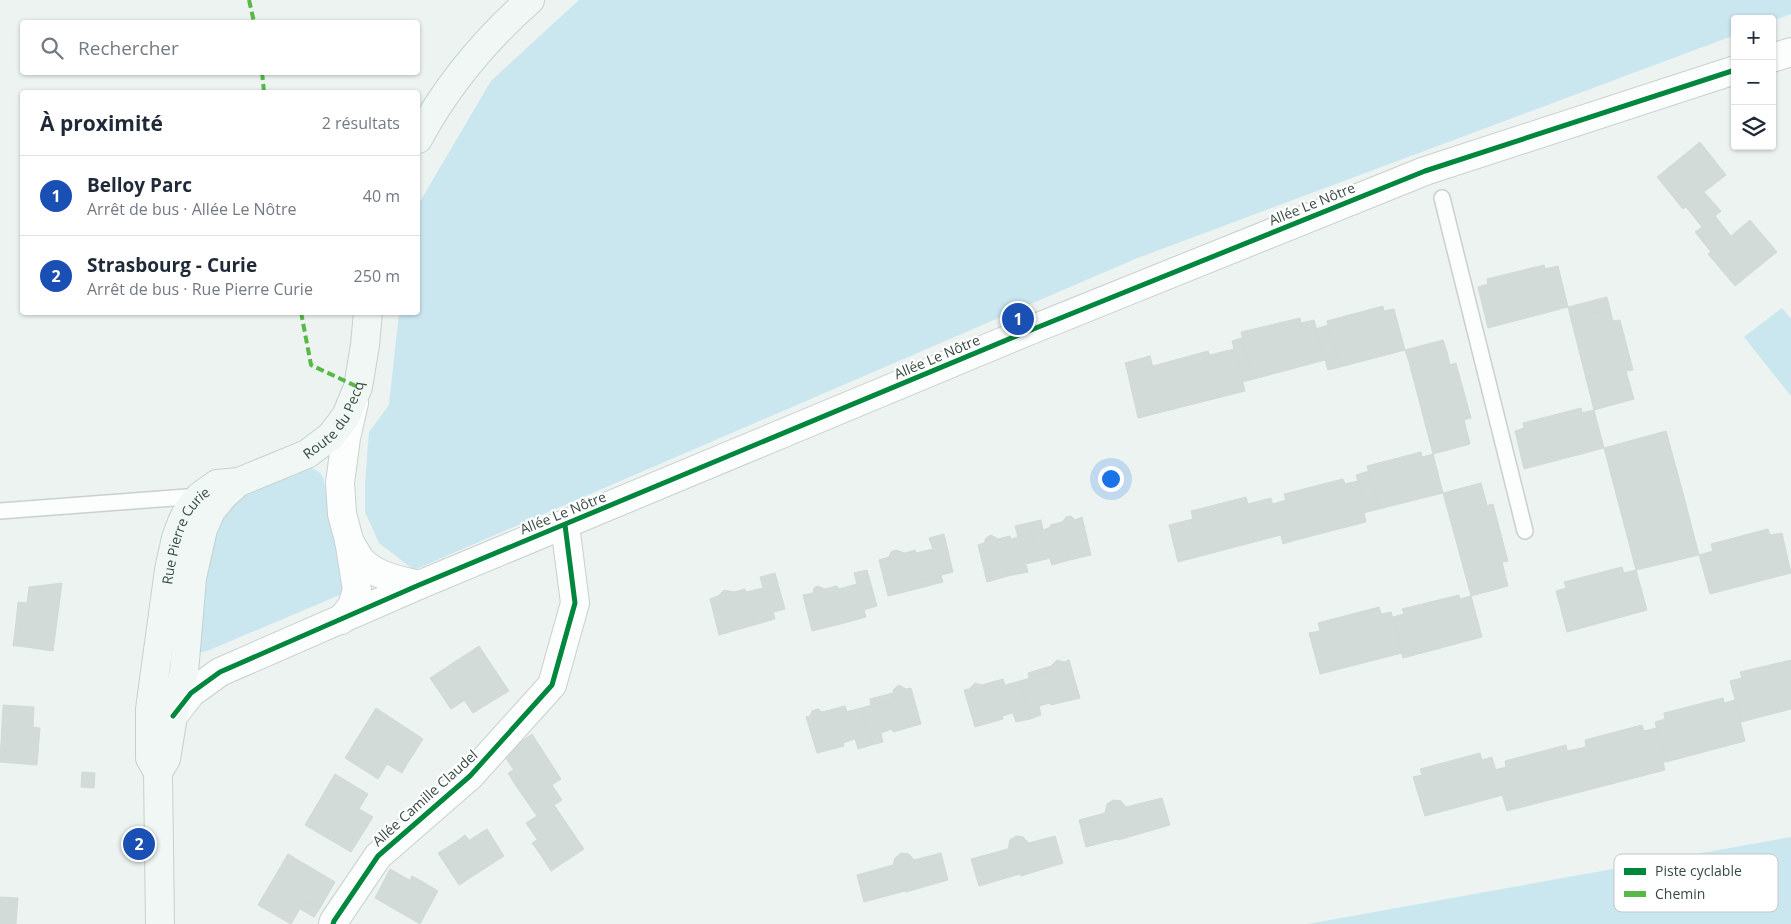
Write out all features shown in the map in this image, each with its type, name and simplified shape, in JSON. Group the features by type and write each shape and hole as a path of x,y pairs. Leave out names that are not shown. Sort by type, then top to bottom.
{"main road":[{"path":"420,136 446,94 469,63 530,0"},
{"name":"Route du Pecq","path":"239,482 307,454 331,436 346,416 358,388 368,315"},
{"name":"Rue Pierre Curie","path":"160,924 158,772 150,758 150,709 170,570 176,538 188,510 200,496 217,484 239,482"},
{"name":"Rue Pierre Curie","path":"158,772 166,759 173,716 184,672 192,578 202,529 211,511 224,495 239,482"}],"street":[{"path":"1776,57 1791,52"},
{"name":"Allée Le Nôtre","path":"173,716 191,693 220,672 419,585 1021,334 1424,171 1731,71"},
{"path":"341,620 352,606 356,590 349,540 342,514 340,483 346,438 358,388"},
{"path":"307,454 317,460 340,483"},
{"name":"Allée Camille Claudel","path":"334,924 334,921 378,856 470,776 552,685 575,603 565,525"},
{"path":"176,538 181,572 171,652 176,664 184,672 200,674 220,672"},
{"path":"349,540 361,560 378,572 397,580 419,585"}],"lane":[{"path":"1442,198 1525,531"},
{"path":"0,511 200,496"}],"shaded area":[{"path":"579,0 1791,0 1791,14 1776,20 1776,15 1731,15 1731,36 1135,259 414,570 379,543 365,512 365,484 369,432 389,405 399,315 420,315 420,202 491,81"},
{"path":"1782,308 1791,319 1791,396 1744,337"},
{"path":"308,466 319,472 323,477 342,594 207,651 197,653 205,540 228,502"},
{"path":"1791,837 1791,924 1307,924 1614,869 1614,912 1778,912 1778,854 1697,854"}],"building":[{"path":"1700,142 1726,175 1704,192 1721,211 1715,216 1731,236 1750,220 1777,252 1735,286 1708,254 1711,252 1695,232 1702,227 1686,207 1683,209 1657,177"},
{"path":"1544,265 1545,269 1558,266 1568,307 1488,328 1478,287 1488,284 1487,279"},
{"path":"1607,297 1610,309 1571,319 1568,307"},
{"path":"1383,306 1384,311 1394,309 1405,350 1340,367 1327,321"},
{"path":"1610,309 1613,321 1620,320 1633,370 1626,371 1634,399 1594,410 1571,319"},
{"path":"1300,318 1301,323 1314,320 1325,360 1254,379 1241,332"},
{"path":"1328,325 1340,367 1328,370 1316,329"},
{"path":"1242,338 1254,379 1242,382 1232,341"},
{"path":"1443,340 1447,352 1409,362 1405,350"},
{"path":"1234,349 1245,391 1138,418 1127,370 1152,364 1153,366 1208,351 1210,355"},
{"path":"1447,352 1450,365 1456,363 1471,418 1464,420 1470,444 1433,454 1409,362"},
{"path":"1150,356 1152,364 1127,370 1125,363"},
{"path":"1581,408 1582,413 1594,410 1604,448 1524,469 1515,431 1524,428 1523,423"},
{"path":"1666,431 1683,493 1620,509 1604,448"},
{"path":"1421,452 1422,457 1433,454 1443,493 1379,509 1367,466"},
{"path":"1369,471 1379,509 1367,512 1356,475"},
{"path":"1343,479 1345,484 1358,481 1367,512 1364,513 1366,522 1296,540 1284,494"},
{"path":"1481,483 1487,505 1449,515 1443,493"},
{"path":"1683,493 1699,555 1636,570 1620,509"},
{"path":"1246,497 1248,504 1271,498 1281,535 1178,562 1169,525 1193,519 1191,511"},
{"path":"1286,500 1296,540 1283,544 1273,504"},
{"path":"1493,504 1508,561 1502,562 1508,586 1471,596 1449,515"},
{"path":"1071,516 1075,520 1082,517 1091,555 1070,560 1068,554 1038,561 1028,523 1041,520 1043,530"},
{"path":"1028,523 1038,561 1006,569 1008,576 987,582 978,545 984,543 986,538 991,535 998,539 1010,536 1011,539 1018,537 1015,526"},
{"path":"1768,529 1770,535 1782,533 1791,573 1710,594 1699,555 1713,551 1711,544"},
{"path":"944,534 953,572 922,580 924,587 888,596 879,560 889,557 891,552 896,550 905,553 915,550 916,553 933,549 929,538"},
{"path":"1068,554 1070,560 1052,565 1050,559"},
{"path":"1026,565 1028,572 1008,576 1006,569"},
{"path":"1622,567 1624,573 1636,570 1647,610 1567,632 1556,591 1566,588 1564,582"},
{"path":"867,570 877,606 846,615 848,622 812,631 803,595 813,593 814,588 818,586 825,589 837,586 839,589 857,584 854,573"},
{"path":"775,573 785,609 752,618 754,625 719,635 710,599 718,596 724,590 734,592 745,589 746,592 763,588 760,577"},
{"path":"941,575 943,582 924,587 922,580"},
{"path":"62,583 53,651 19,646 21,623 16,622 18,602 27,603 29,587"},
{"path":"1459,595 1460,599 1471,596 1482,637 1403,658 1393,617 1404,614 1402,609"},
{"path":"1379,607 1381,614 1391,612 1402,653 1320,674 1309,633 1320,631 1318,623"},
{"path":"864,610 866,617 848,622 846,615"},
{"path":"773,612 775,619 754,625 752,618"},
{"path":"16,622 21,623 19,646 13,646"},
{"path":"479,646 509,691 481,708 473,695 451,709 430,678"},
{"path":"1057,660 1064,662 1069,660 1080,698 1039,706 1041,715 1030,719 1020,681 1052,672 1051,666"},
{"path":"1791,660 1791,709 1741,722 1730,681 1742,678 1740,672"},
{"path":"1051,666 1052,672 1029,678 1028,673"},
{"path":"1003,679 1005,685 987,690 985,684"},
{"path":"1020,681 1030,719 1016,722 1013,713 1002,716 1003,719 975,727 964,690 969,689 975,683 985,684 987,690"},
{"path":"899,685 906,689 911,688 921,724 893,732 892,729 881,733 883,742 871,745 861,708 895,699 893,690"},
{"path":"893,693 895,699 871,706 870,699"},
{"path":"473,695 481,708 473,713 464,700"},
{"path":"1723,698 1724,703 1735,700 1745,741 1666,762 1655,722 1665,719 1664,713"},
{"path":"3,705 34,707 33,727 40,728 37,765 0,762"},
{"path":"845,706 847,712 828,717 826,711"},
{"path":"376,708 423,739 406,766 392,756 378,779 345,758"},
{"path":"861,708 871,745 858,749 855,739 843,743 844,746 817,753 806,717 810,716 812,711 818,709 822,712 826,711 828,717"},
{"path":"1642,725 1644,731 1657,728 1666,762 1663,762 1665,770 1588,790 1577,749 1586,747 1585,740"},
{"path":"532,734 561,779 552,785 562,800 537,816 516,786 522,782 503,754"},
{"path":"1566,745 1567,751 1577,749 1588,790 1507,811 1495,770 1506,767 1505,761"},
{"path":"1480,753 1482,760 1492,757 1503,795 1425,816 1413,777 1422,775 1420,769"},
{"path":"392,756 406,766 402,773 387,764"},
{"path":"513,770 522,782 516,786 508,773"},
{"path":"82,772 95,773 94,788 81,787"},
{"path":"335,774 368,794 354,817 368,825 351,852 305,825"},
{"path":"1162,798 1170,825 1086,847 1079,820 1105,813 1107,804 1113,800 1121,801 1126,807"},
{"path":"554,805 584,849 551,871 540,854 545,851 526,823"},
{"path":"359,809 373,817 368,825 354,817"},
{"path":"487,829 504,856 459,885 438,853 456,842 459,847"},
{"path":"465,835 469,840 459,847 456,842"},
{"path":"1016,836 1023,837 1029,843 1055,836 1063,863 979,886 971,859 1008,849 1010,840"},
{"path":"537,840 545,851 540,854 532,843"},
{"path":"901,853 909,854 914,860 941,853 948,880 864,902 857,875 893,865 895,858"},
{"path":"288,854 335,882 320,908 305,900 291,924 258,905"},
{"path":"390,869 420,886 423,882 438,891 420,924 375,898"},
{"path":"412,876 423,882 420,886 410,880"},
{"path":"0,897 18,898 16,924 0,924"},
{"path":"305,900 320,908 314,917 300,909"}],"marked path":[{"path":"249,0 254,20"},
{"path":"262,75 264,90"},
{"path":"302,315 311,365 358,387"}],"cycle path":[{"path":"173,716 191,693 220,672 419,585 1021,334 1425,171 1731,71"},
{"path":"333,924 378,856 470,776 552,685 575,603 565,525"}],"place":[{"name":"Belloy Parc","path":"1018,319"},
{"name":"Strasbourg - Curie","path":"139,844"}]}
